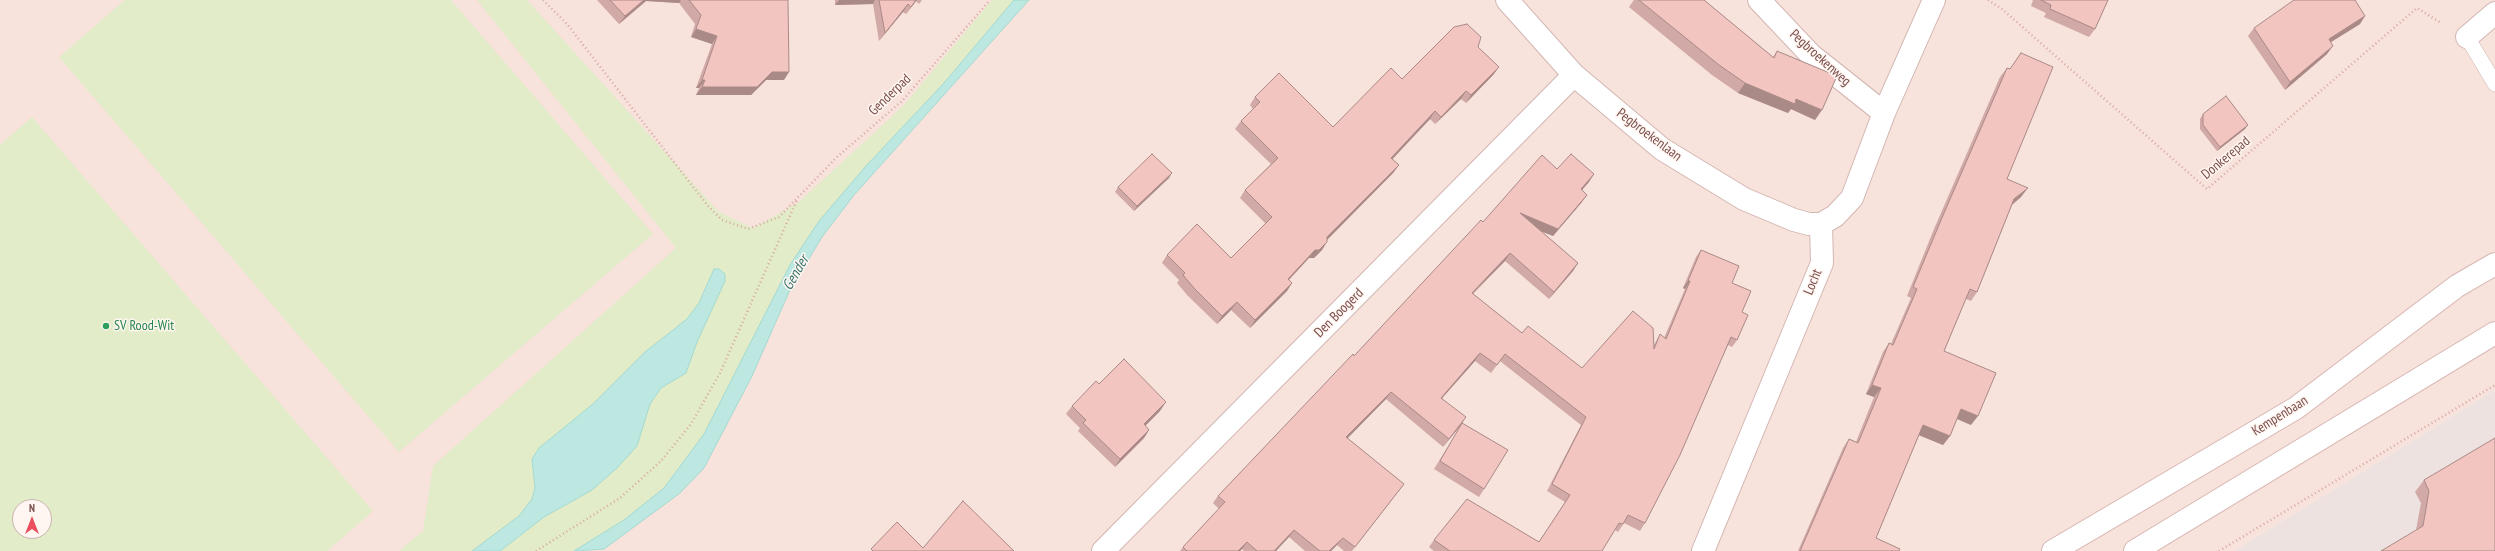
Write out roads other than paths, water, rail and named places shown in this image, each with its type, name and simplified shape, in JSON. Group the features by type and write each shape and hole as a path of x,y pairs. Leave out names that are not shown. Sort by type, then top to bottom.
{"street":[{"name":"Pegbroekenlaan","path":"1507,0 1574,75 1662,149 1737,195 1794,220 1821,224"},
{"name":"Pegbroekenweg","path":"1759,0 1811,55 1884,113"},
{"path":"1821,224 1835,216 1852,198 1884,113 1934,0"},
{"path":"2467,37 2495,13"},
{"name":"Den Boogerd","path":"1103,551 1574,75"},
{"name":"Locht","path":"1703,551 1822,262 1821,224"},
{"name":"Kempenbaan","path":"2053,551 2296,408 2457,286 2495,264"},
{"path":"2135,551 2495,333"}],"lane":[{"path":"2467,37 2495,84"}],"water":[{"name":"Gender","path":"1014,0 1029,0 854,195 822,237 789,292 752,376 704,468 680,493 604,549 574,551 624,520 664,488 704,434 790,265 819,221 866,166 944,83"},
{"path":"714,269 719,269 725,274 725,281 697,342 686,373 661,388 650,404 637,446 617,468 592,490 544,517 500,551 472,551 519,516 532,499 535,488 532,459 539,448 593,404 645,352 687,319 699,303"}],"place":[{"name":"SV Rood-Wit","path":"106,326"}]}
